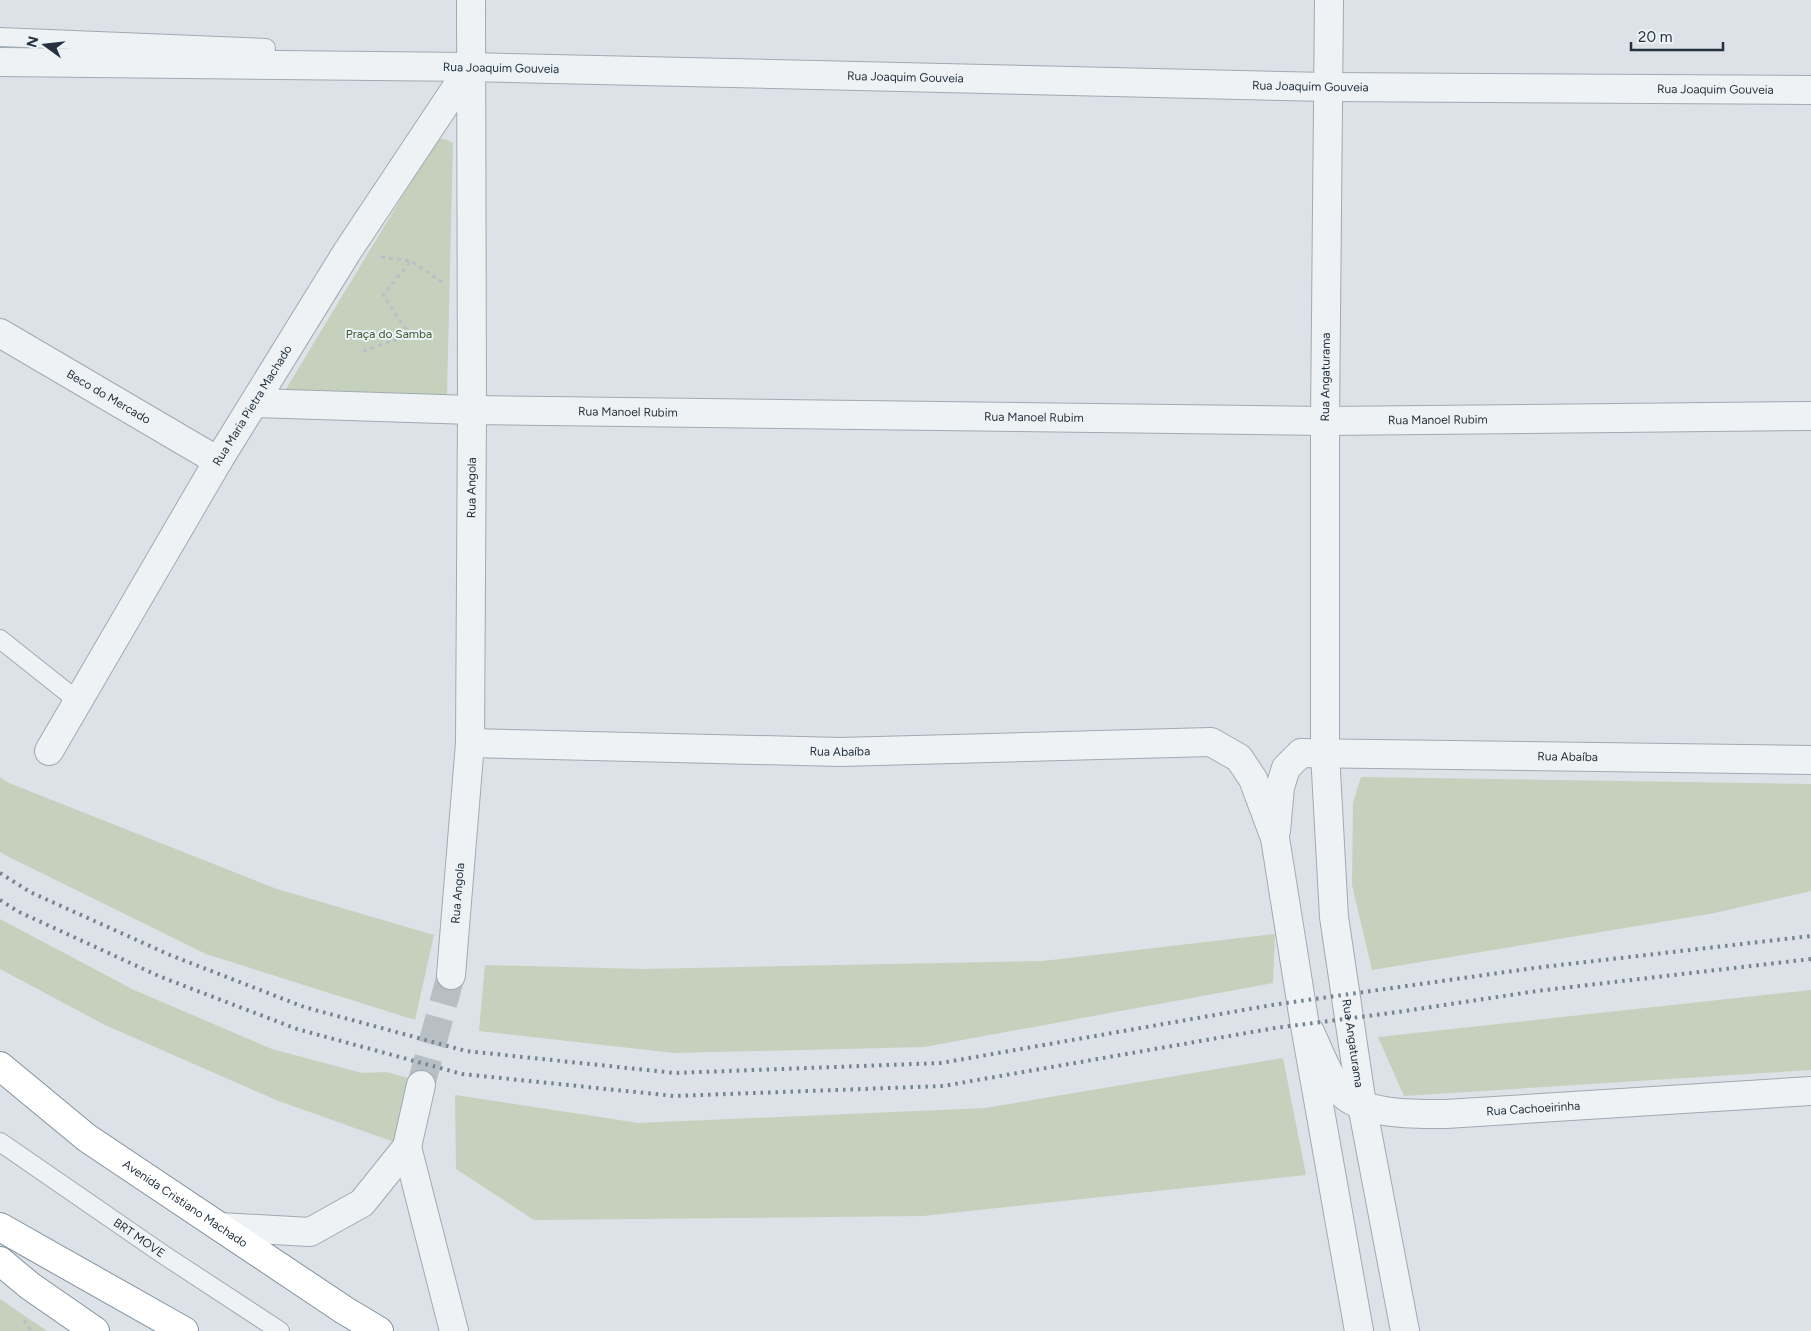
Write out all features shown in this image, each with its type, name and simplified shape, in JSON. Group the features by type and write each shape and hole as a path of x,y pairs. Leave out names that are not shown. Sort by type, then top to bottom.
{"highway":[{"name":"Avenida Cristiano Machado","path":"0,1066 87,1138 344,1310 379,1331"},
{"path":"0,1227 184,1331"},
{"path":"0,1261 30,1286 95,1331"}],"street":[{"name":"Rua Angola","path":"450,975 470,743 472,410 471,0"},
{"name":"Rua Angaturama","path":"1329,0 1324,422 1325,753 1334,917 1362,1105 1405,1331"},
{"name":"Rua Joaquim Gouveia","path":"0,62 470,68 1328,86 1811,90"},
{"name":"Rua Maria Pietra Machado","path":"49,751 218,461 256,403 347,252 470,68"},
{"name":"Beco do Mercado","path":"0,333 218,461"},
{"name":"Rua Manoel Rubim","path":"256,403 472,410 1324,422 1811,416"},
{"name":"Rua Abaíba","path":"470,743 840,752 1211,742 1239,758 1249,772 1275,838"},
{"path":"1325,753 1301,753 1286,768 1280,787 1275,838 1304,1020 1359,1331"},
{"name":"Rua Abaíba","path":"1325,753 1811,760"},
{"name":"Rua Cachoeirinha","path":"1304,1020 1332,1078 1344,1096 1362,1105 1398,1114 1446,1114 1811,1091"},
{"path":"220,1227 310,1232 362,1203 407,1147 421,1084"},
{"path":"407,1147 454,1331"}],"lane":[{"path":"0,37 266,48"},
{"path":"0,638 78,701"},
{"name":"BRT MOVE","path":"0,1142 161,1253 280,1331"}],"path":[{"path":"347,252 411,261 471,303"},
{"path":"363,351 410,335 383,295 411,261"}],"green space":[{"name":"Praça do Samba","path":"437,139 445,139 453,143 447,394 283,394"},
{"path":"0,777 9,783 277,889 434,935 415,1020 206,954 0,852"},
{"path":"1361,777 1811,784 1811,891 1715,913 1372,970 1352,885 1353,803"},
{"path":"0,919 134,990 272,1049 362,1073 387,1072 408,1078 394,1142 276,1100 105,1025 0,969"},
{"path":"1275,934 1273,983 924,1047 674,1053 479,1031 485,965 643,969 1043,961"},
{"path":"1811,990 1811,1070 1404,1096 1378,1037"},
{"path":"1283,1058 1306,1175 923,1216 534,1220 456,1169 455,1095 639,1123 985,1108"},
{"path":"0,1299 47,1331 0,1331"}],"tunnel":[{"path":"421,1085 451,975"}],"railway":[{"path":"0,873 30,892 170,955 304,1007 466,1051 675,1073 941,1063 1272,1005 1534,968 1811,936"},
{"path":"0,900 19,912 161,977 297,1029 462,1074 674,1096 943,1086 1275,1028 1537,991 1811,959"}]}
